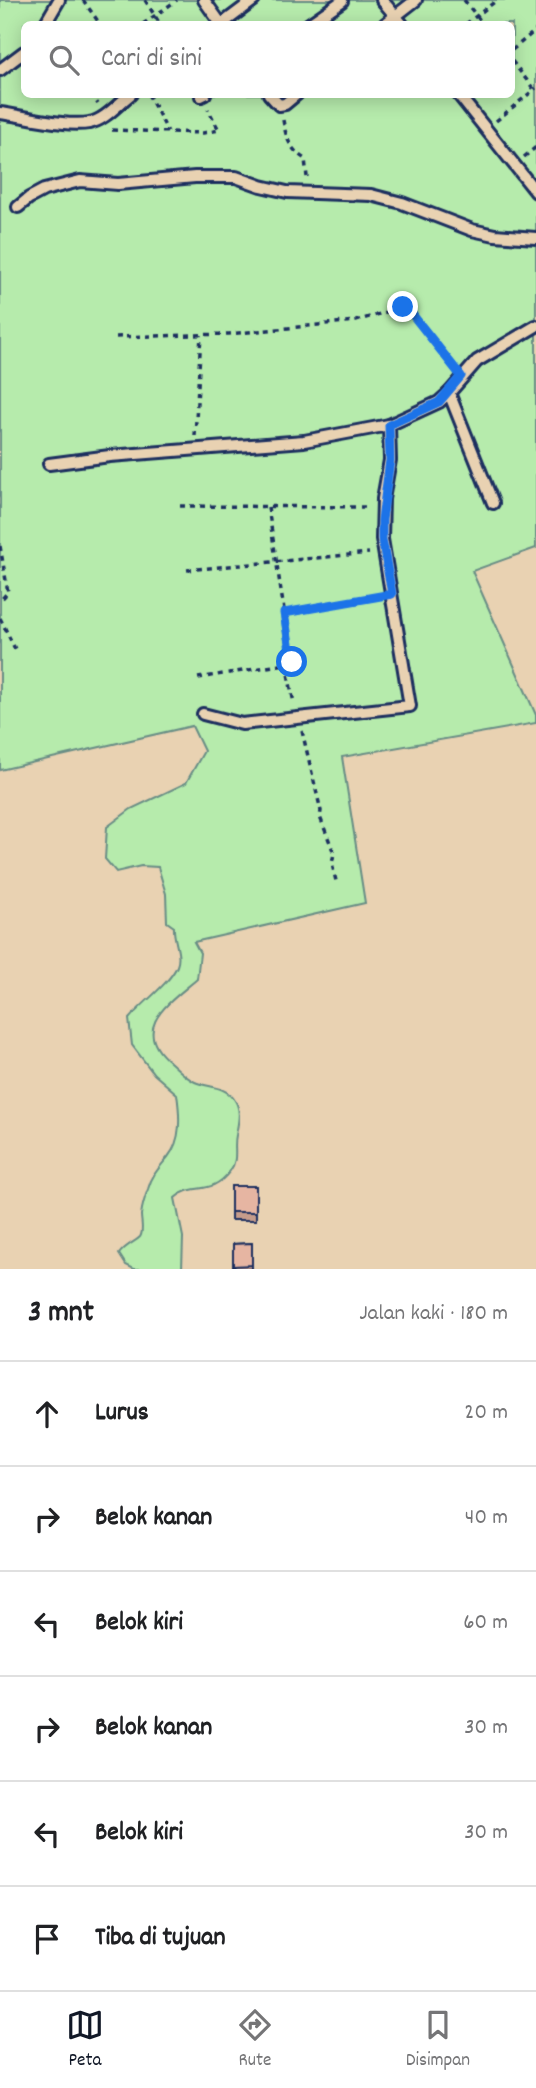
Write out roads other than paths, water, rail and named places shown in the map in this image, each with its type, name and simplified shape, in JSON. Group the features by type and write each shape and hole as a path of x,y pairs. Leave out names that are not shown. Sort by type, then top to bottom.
{"lane":[{"path":"47,21 59,0"},
{"path":"204,0 219,21"},
{"path":"225,21 254,0"},
{"path":"382,0 398,20 416,0"},
{"path":"313,21 342,1"},
{"path":"0,70 21,54"},
{"path":"0,113 69,123 89,123 98,120 126,98"},
{"path":"273,98 279,105 293,98"},
{"path":"461,98 536,192"},
{"path":"18,207 44,190 80,181 118,184 195,177 236,177 286,192 371,195 402,203 471,230 536,238"},
{"path":"49,464 194,448 304,441 389,425 439,402 477,361 536,326"},
{"path":"449,393 493,503"},
{"path":"203,714 242,724 410,706 382,539 382,507 390,460 389,425"}]}
